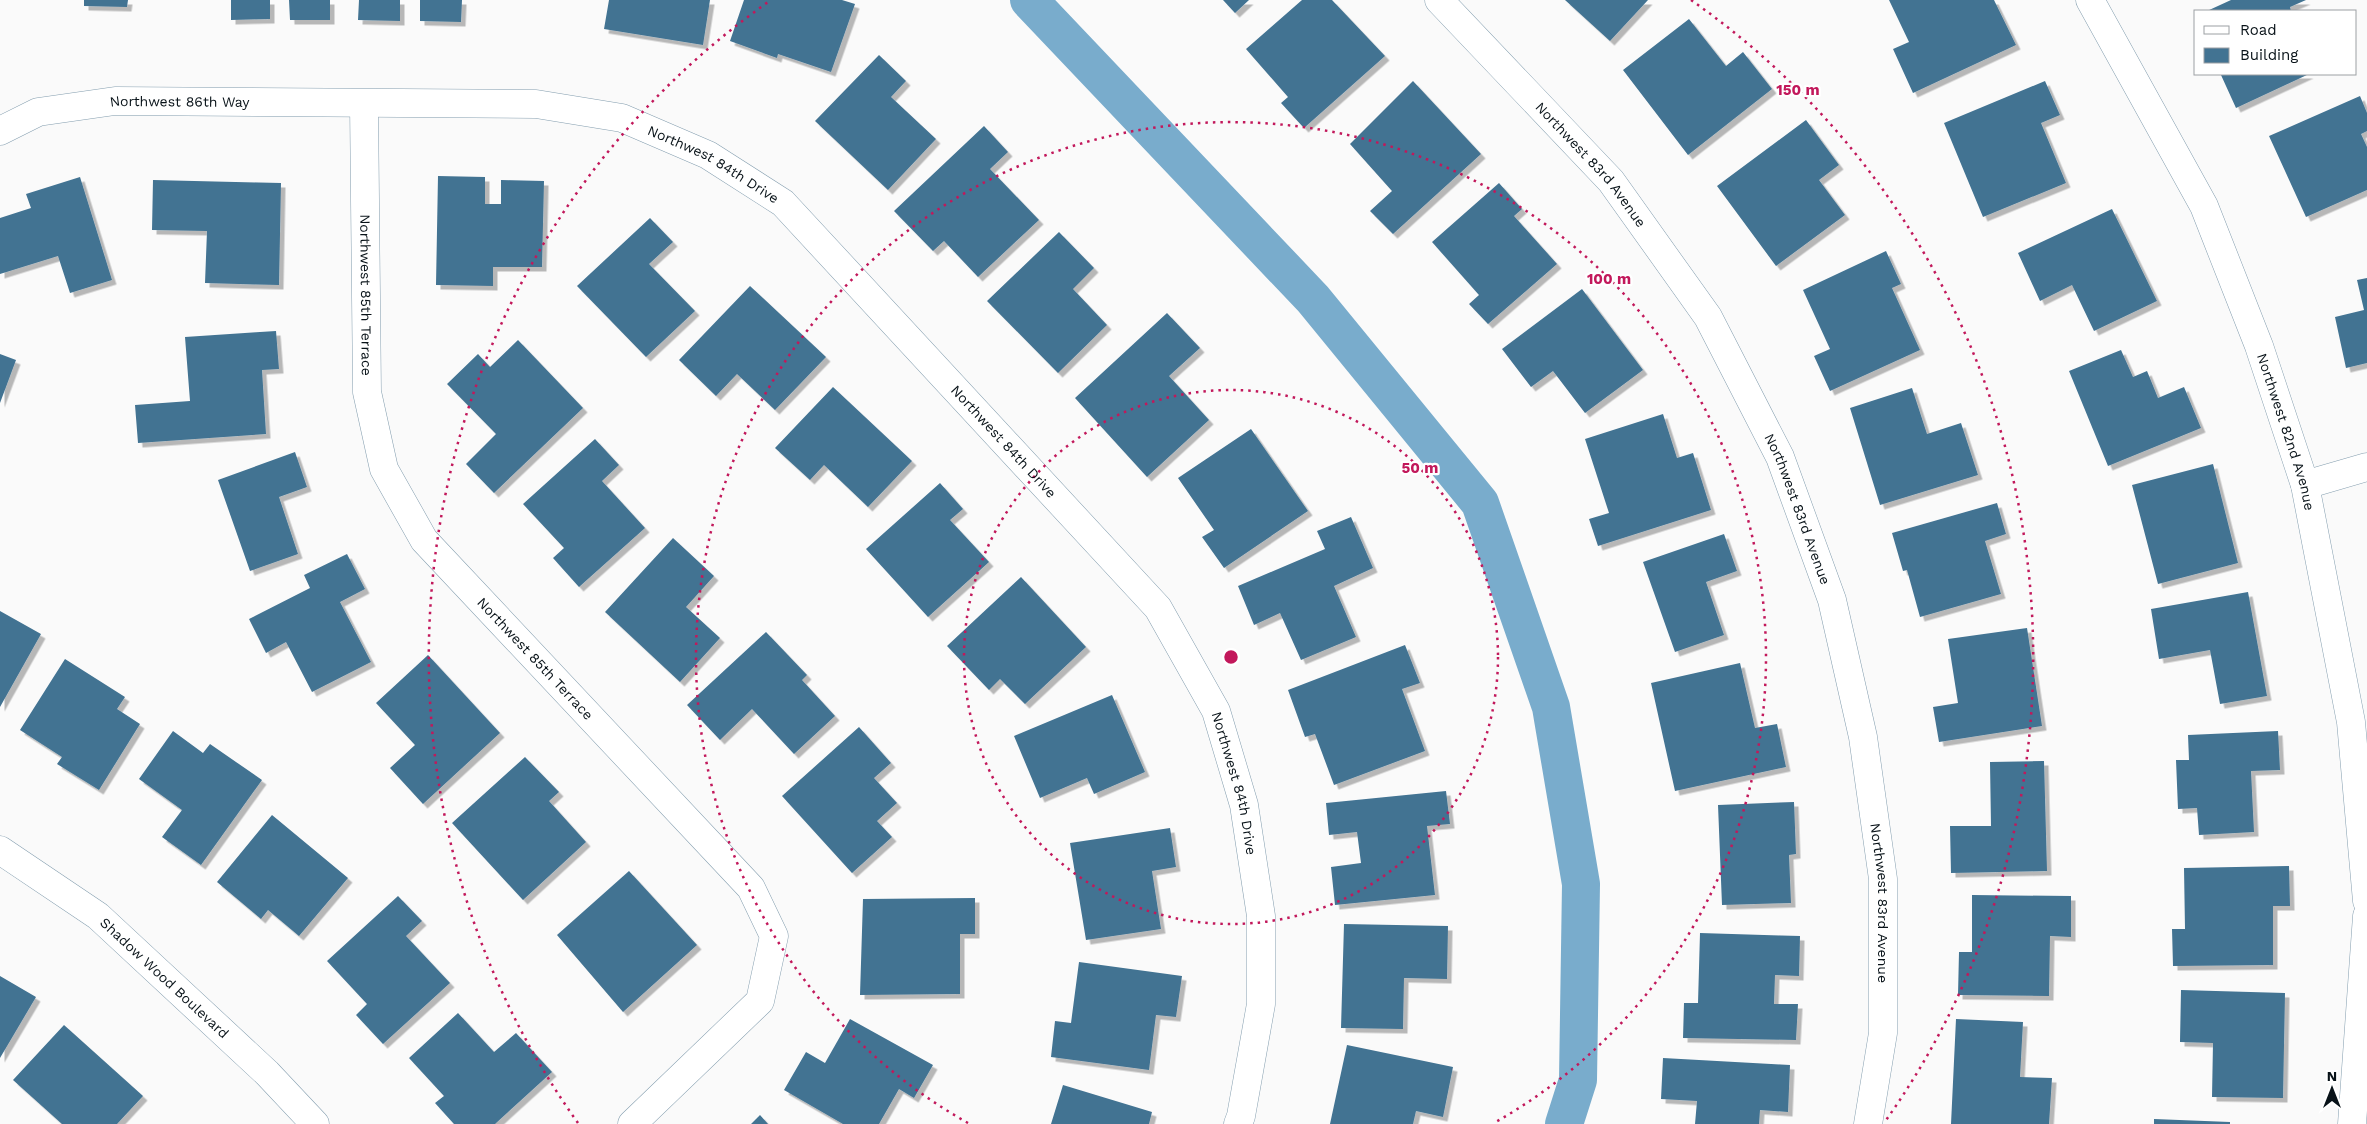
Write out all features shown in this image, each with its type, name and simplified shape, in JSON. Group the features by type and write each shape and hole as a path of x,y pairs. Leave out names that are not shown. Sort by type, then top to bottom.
{"street":[{"name":"Northwest 83rd Avenue","path":"1440,0 1611,181 1708,317 1780,457 1832,600 1863,737 1882,869 1883,1033 1868,1124"},
{"name":"Northwest 82nd Avenue","path":"2090,0 2204,206 2259,346 2304,485 2350,722 2367,901"},
{"name":"Northwest 86th Way","path":"0,131 38,112 115,101 364,104"},
{"name":"Northwest 85th Terrace","path":"364,104 367,392 384,469 424,540 752,888 774,936 760,1002 632,1124"},
{"name":"Northwest 84th Drive","path":"364,104 536,104 622,118 708,155 783,203 1158,608 1216,711 1246,814 1261,916 1261,1004 1238,1124"},
{"path":"2304,485 2367,467"},
{"name":"Shadow Wood Boulevard","path":"0,850 98,916 267,1073 314,1124"},
{"path":"2352,1124 2367,916"}],"building":[{"path":"84,0 128,0 127,7 84,6"},
{"path":"231,0 270,0 270,19 231,20"},
{"path":"289,0 330,0 330,20 290,20"},
{"path":"359,0 400,0 400,21 358,20"},
{"path":"420,0 462,0 461,22 420,21"},
{"path":"609,0 710,0 703,45 604,29"},
{"path":"744,0 842,0 855,4 831,72 778,54 777,58 730,41"},
{"path":"1223,0 1249,0 1235,13"},
{"path":"1302,0 1332,0 1385,56 1304,128 1281,103 1288,97 1246,49"},
{"path":"1565,0 1648,0 1610,41"},
{"path":"1889,0 1994,0 2016,45 1913,93 1893,49 1909,42"},
{"path":"2231,0 2306,0 2290,7 2291,10 2209,10"},
{"path":"1689,19 1726,66 1743,52 1772,89 1688,155 1623,70"},
{"path":"879,55 906,81 891,97 936,139 888,190 815,121"},
{"path":"2221,75 2307,75 2236,108"},
{"path":"1413,81 1481,154 1393,234 1370,211 1392,191 1350,144"},
{"path":"2045,81 2060,115 2041,123 2066,183 1983,217 1944,123"},
{"path":"2360,96 2367,113 2367,131 2361,134 2367,147 2367,190 2306,217 2269,136"},
{"path":"1806,120 1839,165 1819,180 1845,215 1776,266 1717,186"},
{"path":"984,126 1008,152 990,169 1039,220 978,277 944,241 933,251 894,211"},
{"path":"438,176 485,177 485,204 501,204 501,180 544,181 542,267 493,267 493,286 436,285"},
{"path":"80,177 112,280 70,293 58,256 0,274 0,218 31,208 26,194"},
{"path":"153,180 281,183 279,285 205,283 207,231 152,230"},
{"path":"1499,183 1522,209 1514,216 1557,264 1488,324 1469,304 1479,295 1432,242"},
{"path":"2112,209 2157,301 2094,331 2072,285 2040,301 2018,253"},
{"path":"650,218 673,242 649,264 695,311 646,357 577,286"},
{"path":"1059,232 1094,268 1073,289 1107,325 1058,373 987,301"},
{"path":"1886,251 1901,284 1892,288 1920,350 1830,391 1814,356 1830,349 1803,290"},
{"path":"2367,278 2367,363 2346,368 2335,317 2364,310 2357,280"},
{"path":"750,286 826,357 775,410 737,374 716,396 679,360"},
{"path":"1582,289 1643,370 1585,413 1553,371 1531,387 1502,349"},
{"path":"1167,313 1200,348 1169,376 1209,420 1147,477 1075,398"},
{"path":"276,331 279,369 262,370 266,434 138,443 135,405 190,401 185,337"},
{"path":"518,340 583,408 494,493 466,464 496,434 447,384 478,354 490,367"},
{"path":"2121,350 2133,377 2147,371 2158,398 2184,387 2201,428 2108,466 2069,371"},
{"path":"0,354 16,360 0,403"},
{"path":"833,387 912,461 868,507 824,465 810,480 775,448"},
{"path":"1912,388 1927,434 1961,423 1978,475 1880,505 1850,408"},
{"path":"1663,414 1677,458 1693,453 1711,510 1598,546 1589,519 1609,513 1585,439"},
{"path":"1251,429 1308,511 1224,568 1202,537 1214,530 1178,478"},
{"path":"595,439 619,465 602,481 645,528 579,587 553,558 564,548 523,504"},
{"path":"295,452 307,487 279,497 298,554 250,571 218,480"},
{"path":"2213,464 2238,563 2158,584 2132,485"},
{"path":"940,483 963,509 950,520 989,562 928,617 866,549"},
{"path":"1997,503 2006,534 1985,541 2001,594 1920,617 1907,570 1903,571 1892,533"},
{"path":"1351,517 1373,568 1334,586 1356,637 1301,660 1280,613 1254,625 1238,586 1325,549 1317,531"},
{"path":"1724,534 1737,571 1706,582 1724,635 1675,652 1643,562"},
{"path":"673,538 714,576 686,607 720,638 680,682 605,612"},
{"path":"347,554 365,589 340,602 371,662 312,692 286,642 266,653 249,619 310,588 304,575"},
{"path":"1021,577 1086,647 1025,704 1000,679 989,690 947,646"},
{"path":"2248,592 2267,696 2220,704 2210,650 2159,659 2151,609"},
{"path":"0,611 41,634 0,707"},
{"path":"2027,628 2042,726 1939,742 1933,707 1958,703 1948,639"},
{"path":"766,632 807,675 802,680 835,716 794,754 752,709 720,740 687,705"},
{"path":"1405,645 1420,683 1402,689 1425,751 1334,785 1315,734 1305,737 1288,690"},
{"path":"428,655 500,733 423,804 390,768 415,745 376,703"},
{"path":"65,659 125,697 117,709 140,724 99,790 57,764 62,757 20,730"},
{"path":"1740,663 1755,728 1777,724 1786,767 1675,791 1651,683"},
{"path":"1112,695 1145,772 1094,794 1087,778 1040,798 1014,736"},
{"path":"859,727 891,763 874,778 897,803 877,821 892,837 852,873 782,796"},
{"path":"173,731 203,753 210,744 262,780 201,865 162,837 182,810 139,779"},
{"path":"2278,731 2280,770 2251,771 2254,832 2199,835 2197,808 2178,809 2176,760 2189,760 2188,735"},
{"path":"525,757 559,792 549,801 586,842 523,900 452,823"},
{"path":"2044,761 2047,871 1951,873 1950,826 1991,826 1990,762"},
{"path":"1446,791 1450,824 1427,826 1435,895 1335,905 1331,867 1361,863 1357,832 1329,835 1326,803"},
{"path":"1794,802 1796,854 1789,855 1791,903 1722,905 1718,805"},
{"path":"272,815 348,878 299,936 268,910 261,919 217,882"},
{"path":"1170,828 1176,867 1152,871 1161,929 1086,940 1070,843"},
{"path":"2289,866 2290,906 2273,906 2273,965 2173,966 2172,929 2185,929 2184,868"},
{"path":"629,871 697,945 623,1012 557,935"},
{"path":"1972,895 2071,896 2071,937 2050,936 2049,996 1958,995 1959,952 1972,952"},
{"path":"398,896 422,921 406,936 450,983 383,1044 356,1015 367,1004 327,961"},
{"path":"975,898 975,934 960,934 960,994 860,995 863,899"},
{"path":"1344,924 1448,926 1447,979 1404,978 1403,1029 1341,1028"},
{"path":"1700,933 1800,936 1799,976 1775,975 1774,1004 1798,1004 1796,1040 1683,1038 1684,1003 1698,1003"},
{"path":"1079,962 1182,976 1176,1017 1156,1015 1149,1070 1051,1057 1055,1021 1071,1023"},
{"path":"0,976 36,997 0,1058"},
{"path":"2181,990 2285,993 2283,1098 2212,1097 2213,1043 2180,1042"},
{"path":"458,1013 494,1052 516,1033 552,1072 495,1124 454,1124 435,1103 444,1096 409,1058"},
{"path":"850,1019 933,1065 914,1098 899,1089 879,1124 843,1124 784,1090 806,1052 825,1063"},
{"path":"1956,1019 2023,1022 2020,1077 2052,1078 2049,1124 1951,1124"},
{"path":"64,1025 143,1096 117,1124 62,1124 13,1080"},
{"path":"1347,1045 1453,1067 1443,1117 1416,1111 1413,1124 1330,1124"},
{"path":"1663,1058 1790,1065 1788,1112 1760,1110 1759,1124 1695,1124 1697,1101 1661,1099"},
{"path":"1063,1085 1152,1112 1149,1124 1051,1124"},
{"path":"760,1115 768,1124 751,1124"},
{"path":"2154,1119 2230,1122 2230,1124 2154,1124"}],"waterway":[{"path":"1029,0 1313,299 1480,503 1551,707 1581,884 1578,1080 1564,1124"}]}
